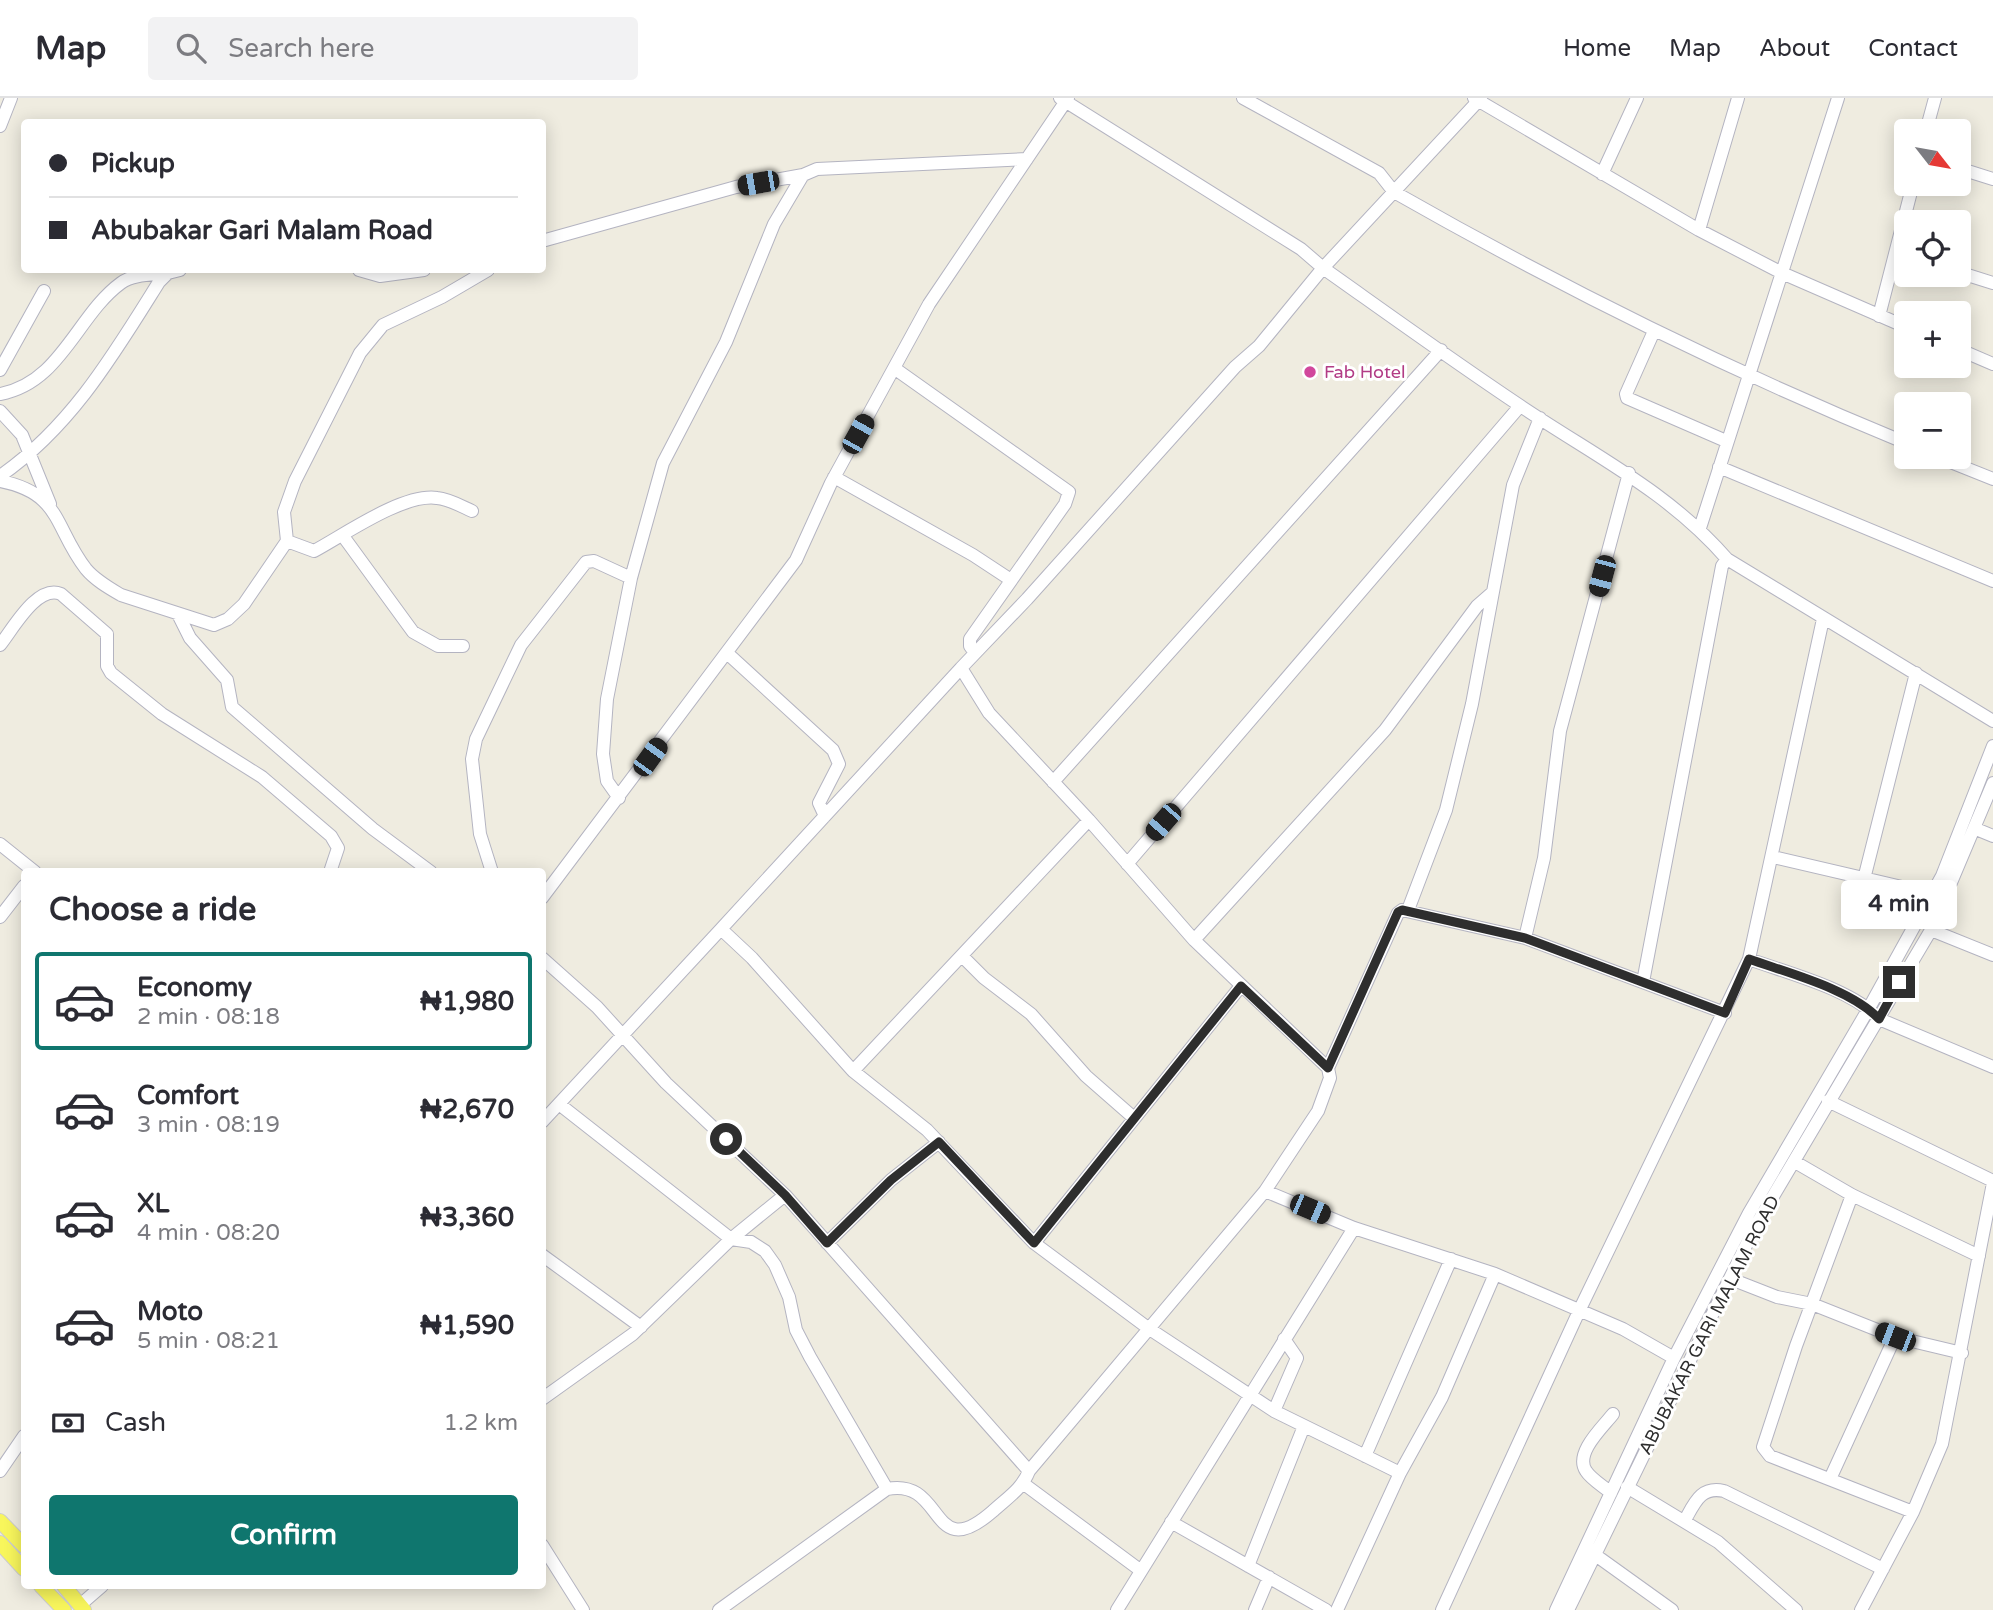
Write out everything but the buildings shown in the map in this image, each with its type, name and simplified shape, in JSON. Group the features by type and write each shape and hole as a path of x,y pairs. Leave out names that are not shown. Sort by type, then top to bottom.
{"main road":[{"path":"0,1521 21,1543"},
{"path":"0,1543 21,1566"},
{"path":"44,1589 64,1610"},
{"path":"68,1589 82,1608"}],"street":[{"path":"0,126 11,98"},
{"path":"1243,98 1380,173 1394,192 1524,266 1654,331 1894,438"},
{"path":"1602,174 1637,98"},
{"path":"1699,229 1738,98"},
{"path":"1700,527 1838,98"},
{"path":"1929,119 1935,98"},
{"path":"546,1118 1235,367 1259,346 1323,268 1478,99 1699,229 1782,273 1894,322"},
{"path":"546,893 620,798 796,560 834,477 929,304 1064,100 1301,249 1323,268 1520,406 1629,473 1700,527 1727,559 1993,721"},
{"path":"546,241 736,187 803,175 817,169 1027,159"},
{"path":"1971,172 1993,179"},
{"path":"620,798 607,781 603,754 607,699 631,578 663,463 726,342 774,224 803,175"},
{"path":"0,394 19,388 42,373 121,283 165,273"},
{"path":"0,476 53,433 105,367 173,273"},
{"path":"370,273 380,276 402,273"},
{"path":"0,411 22,435 64,533 92,575 121,595 214,625 228,619 244,604 287,541 284,512 295,481 360,353 383,325 442,297 483,273"},
{"path":"1879,316 1894,274"},
{"path":"1971,276 1993,283"},
{"path":"0,370 44,291"},
{"path":"1654,331 1626,394 1627,398 1726,441"},
{"path":"1053,782 1441,350"},
{"path":"1971,355 1993,364"},
{"path":"894,368 1069,492 1065,504 970,639 970,646 975,653"},
{"path":"1127,864 1520,406"},
{"path":"1408,910 1446,810 1472,704 1513,485 1540,418"},
{"path":"1719,467 1993,581"},
{"path":"1968,469 1993,479"},
{"path":"1525,938 1544,858 1560,731 1629,473"},
{"path":"834,477 974,555 1011,580"},
{"path":"0,481 12,484 50,504"},
{"path":"287,541 314,551 419,499 436,497 472,511"},
{"path":"343,536 412,632 438,646 463,646"},
{"path":"1643,982 1723,566 1727,559"},
{"path":"491,868 480,834 472,759 476,739 521,645 586,562 594,561 631,578"},
{"path":"1194,940 1385,730 1477,606 1493,591"},
{"path":"0,645 43,594 61,594 107,634 107,666 111,673 162,714 262,777 331,836 338,848 331,868"},
{"path":"178,614 190,638 227,680 232,708 373,829 426,868"},
{"path":"1442,1610 1580,1310 1749,959 1823,619"},
{"path":"727,653 833,750 839,764 819,803 825,816"},
{"path":"719,1610 887,1489 902,1486 918,1492 948,1527 963,1532 978,1524 1024,1484 1029,1471 1265,1191 1318,1111 1330,1078 1328,1068 1194,940 1089,820 989,713 961,668"},
{"path":"1864,879 1916,673"},
{"path":"1556,1610 1674,1358 1770,1174 1869,1008 1932,894 1964,823 1993,746"},
{"name":"ABUBAKAR GARI MALAM ROAD","path":"1568,1610 1756,1226 1931,930 1976,829 1993,783"},
{"path":"853,1071 1089,820"},
{"path":"1976,829 1993,836"},
{"path":"0,844 30,868"},
{"path":"1773,857 1932,894"},
{"path":"0,917 21,890"},
{"path":"1328,1068 1398,912 1408,910 1525,938 1725,1013"},
{"path":"721,929 752,958 853,1071 939,1142 1034,1243 1148,1328 1251,1393 1274,1411 1400,1473"},
{"path":"1931,930 1993,956"},
{"path":"962,956 984,978 1031,1014 1086,1076 1134,1118"},
{"path":"1749,959 1816,983 1869,1008 1879,1019 1993,1067"},
{"path":"546,962 591,1002 666,1083 785,1195 1029,1471"},
{"path":"1034,1243 1241,986"},
{"path":"1828,1101 1993,1182 1962,1353 1942,1444 1913,1512 1861,1610"},
{"path":"559,1104 731,1239 751,1242 765,1251 775,1265 789,1297 796,1329 805,1348 887,1489"},
{"path":"827,1243 891,1180 939,1142"},
{"path":"1795,1162 1852,1195 1979,1256"},
{"path":"1265,1191 1354,1228 1495,1274 1623,1329 1674,1358"},
{"path":"546,1396 641,1327 731,1239 785,1195"},
{"path":"1852,1195 1763,1447 1770,1456 1913,1512"},
{"path":"1117,1610 1354,1228"},
{"path":"546,1258 641,1327"},
{"path":"1365,1456 1451,1259"},
{"path":"1337,1610 1400,1473 1443,1396 1495,1274"},
{"path":"1731,1279 1777,1297 1812,1304 1895,1337 1962,1353"},
{"path":"1830,1479 1895,1337"},
{"path":"1274,1411 1297,1358 1284,1339"},
{"path":"1611,1493 1586,1471 1583,1463 1584,1453 1613,1414"},
{"path":"1248,1566 1304,1426"},
{"path":"0,1471 21,1440"},
{"path":"1024,1484 1140,1570"},
{"path":"1627,1487 1718,1542 1796,1610"},
{"path":"1685,1520 1698,1497 1706,1490 1724,1491 1883,1569"},
{"path":"1171,1522 1326,1610"},
{"path":"546,1551 583,1610"},
{"path":"1594,1554 1672,1610"},
{"path":"1255,1610 1269,1577"},
{"path":"82,1608 99,1589"}],"place":[{"name":"Fab Hotel","path":"1310,372"}],"route":[{"path":"726,1139 785,1195 827,1243 891,1180 939,1142 1034,1243 1241,986 1328,1068 1398,912 1402,910 1525,938 1725,1013 1749,959 1816,983 1869,1008 1879,1019 1899,982"}]}
